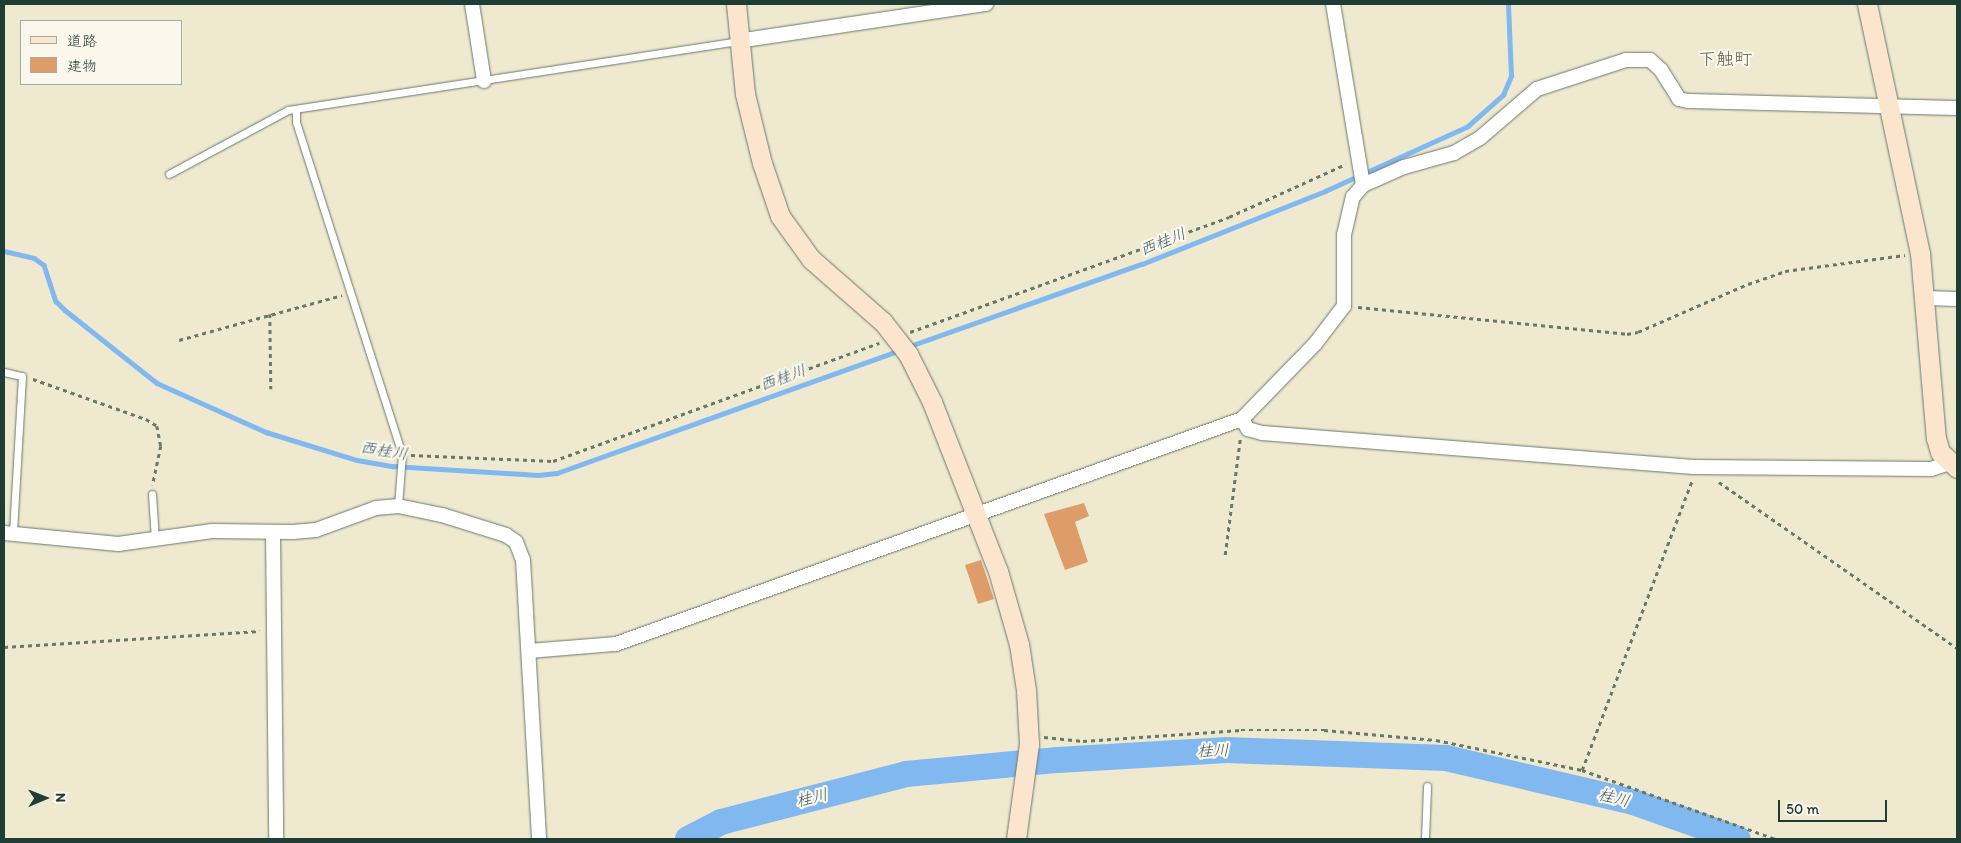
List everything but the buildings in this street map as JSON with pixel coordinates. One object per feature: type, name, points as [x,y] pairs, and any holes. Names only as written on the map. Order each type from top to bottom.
[{"type":"street","points":[[472,4],[484,81]]},
{"type":"street","points":[[736,4],[738,42],[745,94],[772,197],[787,230],[811,259],[901,345],[932,402],[998,571],[1019,644],[1029,741],[1025,788],[1016,839]]},
{"type":"street","points":[[738,42],[986,4]]},
{"type":"street","points":[[530,651],[616,644],[1242,419],[1315,344],[1344,306],[1344,235],[1361,172],[1333,4]]},
{"type":"street","points":[[1867,4],[1920,253],[1926,298],[1936,438],[1940,452],[1954,466]]},
{"type":"street","points":[[1361,172],[1404,167],[1454,152],[1480,138],[1537,89],[1626,60],[1650,60],[1661,70],[1679,99],[1688,101],[1957,108]]},
{"type":"street","points":[[1926,298],[1957,299]]},
{"type":"street","points":[[1242,419],[1248,429],[1262,433],[1700,467],[1931,468],[1954,466]]},
{"type":"street","points":[[9,533],[118,544],[212,531],[274,532],[316,530],[376,508],[398,506],[496,530],[516,542],[523,560],[530,651],[539,839]]},
{"type":"street","points":[[274,532],[276,839]]},
{"type":"lane","points":[[169,174],[278,114],[738,42]]},
{"type":"lane","points":[[296,110],[296,122],[402,457],[398,506]]},
{"type":"lane","points":[[4,372],[22,376],[9,533]]},
{"type":"lane","points":[[152,494],[155,539]]},
{"type":"lane","points":[[1425,839],[1427,786]]},
{"type":"path","points":[[402,457],[553,461],[901,345],[1229,217],[1361,172]]},
{"type":"path","points":[[1344,306],[1627,334],[1638,332],[1748,284],[1785,271],[1920,253]]},
{"type":"path","points":[[179,340],[350,293]]},
{"type":"path","points":[[270,314],[271,389]]},
{"type":"path","points":[[22,376],[146,419],[157,426],[161,446],[152,494]]},
{"type":"path","points":[[1225,554],[1242,419]]},
{"type":"path","points":[[1582,770],[1700,467],[1957,648]]},
{"type":"path","points":[[4,647],[274,630]]},
{"type":"path","points":[[1029,741],[1083,741],[1241,730],[1324,730],[1436,740],[1582,770],[1776,839]]},
{"type":"waterway","name":"西桂川","points":[[907,347],[1142,264],[1325,191],[1468,126],[1503,95],[1511,76],[1508,4]]},
{"type":"waterway","name":"西桂川","points":[[4,251],[34,258],[44,265],[56,301],[157,383],[266,432],[357,460],[392,466],[538,475],[557,473],[900,350]]},
{"type":"waterway","name":"桂川","points":[[688,839],[721,822],[906,774],[1058,760],[1227,750],[1446,758],[1633,802],[1738,839]]},
{"type":"district","name":"下触町","points":[[1725,59]]}]
